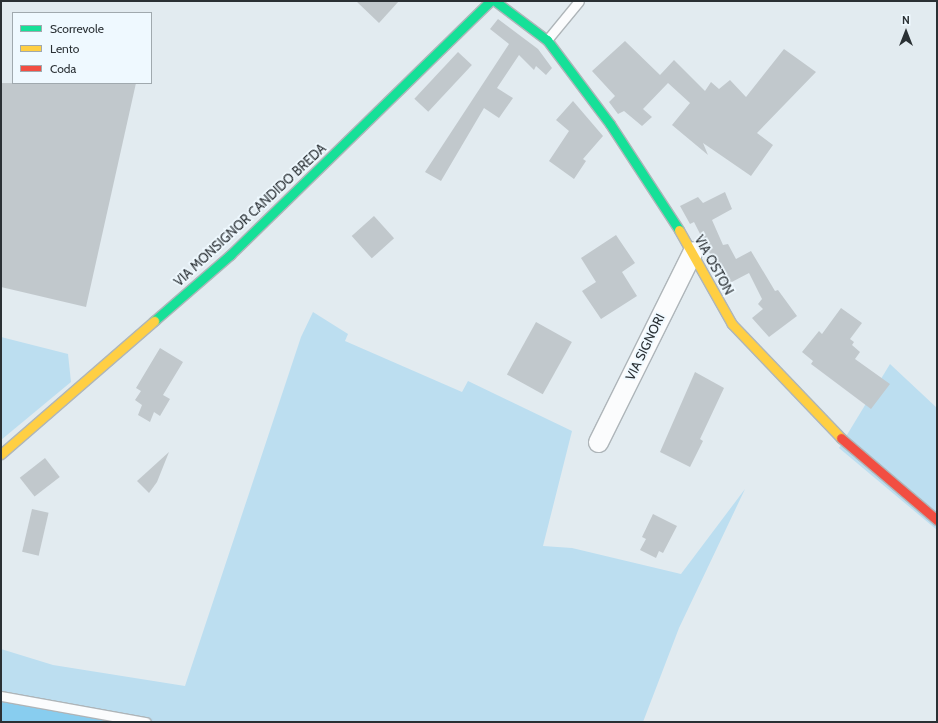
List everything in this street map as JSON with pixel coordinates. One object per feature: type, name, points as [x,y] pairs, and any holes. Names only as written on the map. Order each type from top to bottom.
[{"type":"street","name":"VIA MONSIGNOR CANDIDO BREDA","points":[[1,454],[230,255],[490,1]]},
{"type":"street","name":"VIA OSTON","points":[[495,1],[547,40],[610,124],[693,251],[732,324],[849,447],[937,520]]},
{"type":"street","name":"VIA SIGNORI","points":[[598,442],[693,251]]},
{"type":"lane","points":[[547,40],[579,1]]},
{"type":"lane","points":[[1,696],[146,722]]},
{"type":"shaded area","points":[[313,312],[348,334],[345,341],[462,392],[468,381],[572,431],[543,546],[572,548],[681,574],[745,489],[679,628],[643,722],[114,722],[1,701],[1,649],[53,665],[185,686],[301,337]]},
{"type":"shaded area","points":[[1,337],[68,354],[71,382],[1,440]]},
{"type":"shaded area","points":[[890,364],[937,408],[937,530],[839,448]]},
{"type":"water","points":[[1,701],[114,722],[1,722]]},
{"type":"building","points":[[356,1],[399,1],[379,23]]},
{"type":"building","points":[[498,19],[538,49],[552,68],[546,75],[536,66],[534,70],[519,55],[497,88],[513,98],[499,118],[484,108],[441,181],[425,172],[509,44],[490,29]]},
{"type":"building","points":[[625,41],[660,75],[674,60],[705,91],[711,82],[719,89],[730,80],[746,97],[784,49],[816,72],[757,133],[773,145],[751,176],[703,143],[708,155],[672,125],[690,103],[668,83],[643,109],[652,117],[642,126],[624,111],[618,114],[609,102],[615,96],[592,71]]},
{"type":"building","points":[[458,52],[472,65],[428,112],[414,99]]},
{"type":"building","points":[[1,83],[136,84],[86,307],[1,287]]},
{"type":"building","points":[[573,101],[603,136],[583,159],[586,161],[574,179],[549,161],[569,131],[556,120]]},
{"type":"building","points":[[725,192],[732,209],[712,220],[723,245],[728,244],[736,259],[751,251],[775,291],[778,290],[797,316],[769,337],[752,318],[763,309],[758,304],[762,299],[749,273],[726,285],[694,222],[690,224],[680,206],[698,197],[703,203]]},
{"type":"building","points":[[374,216],[394,238],[372,258],[352,236]]},
{"type":"building","points":[[616,235],[635,263],[622,272],[637,296],[601,319],[582,291],[596,282],[581,258]]},
{"type":"building","points":[[841,308],[862,323],[850,339],[854,342],[852,345],[860,352],[855,359],[890,384],[871,409],[811,364],[813,361],[802,352],[819,331],[822,334]]},
{"type":"building","points":[[536,322],[572,342],[543,394],[507,374]]},
{"type":"building","points":[[160,348],[183,362],[163,395],[170,399],[160,416],[154,412],[150,422],[138,415],[142,405],[135,400],[141,391],[136,388]]},
{"type":"building","points":[[695,372],[724,388],[700,439],[703,441],[690,467],[660,452]]},
{"type":"building","points":[[169,452],[157,482],[149,493],[137,481]]},
{"type":"building","points":[[45,458],[60,477],[35,497],[20,478]]},
{"type":"building","points":[[32,509],[49,513],[39,556],[22,552]]},
{"type":"building","points":[[653,514],[677,526],[663,553],[659,551],[656,558],[640,550],[646,539],[642,537]]},
{"type":"traffic: fast","points":[[154,321],[230,255],[490,1]]},
{"type":"traffic: fast","points":[[495,1],[547,40],[610,124],[679,230]]},
{"type":"traffic: slow","points":[[679,230],[732,324],[841,438]]},
{"type":"traffic: slow","points":[[1,454],[154,321]]},
{"type":"traffic: jam","points":[[841,438],[937,520]]}]
